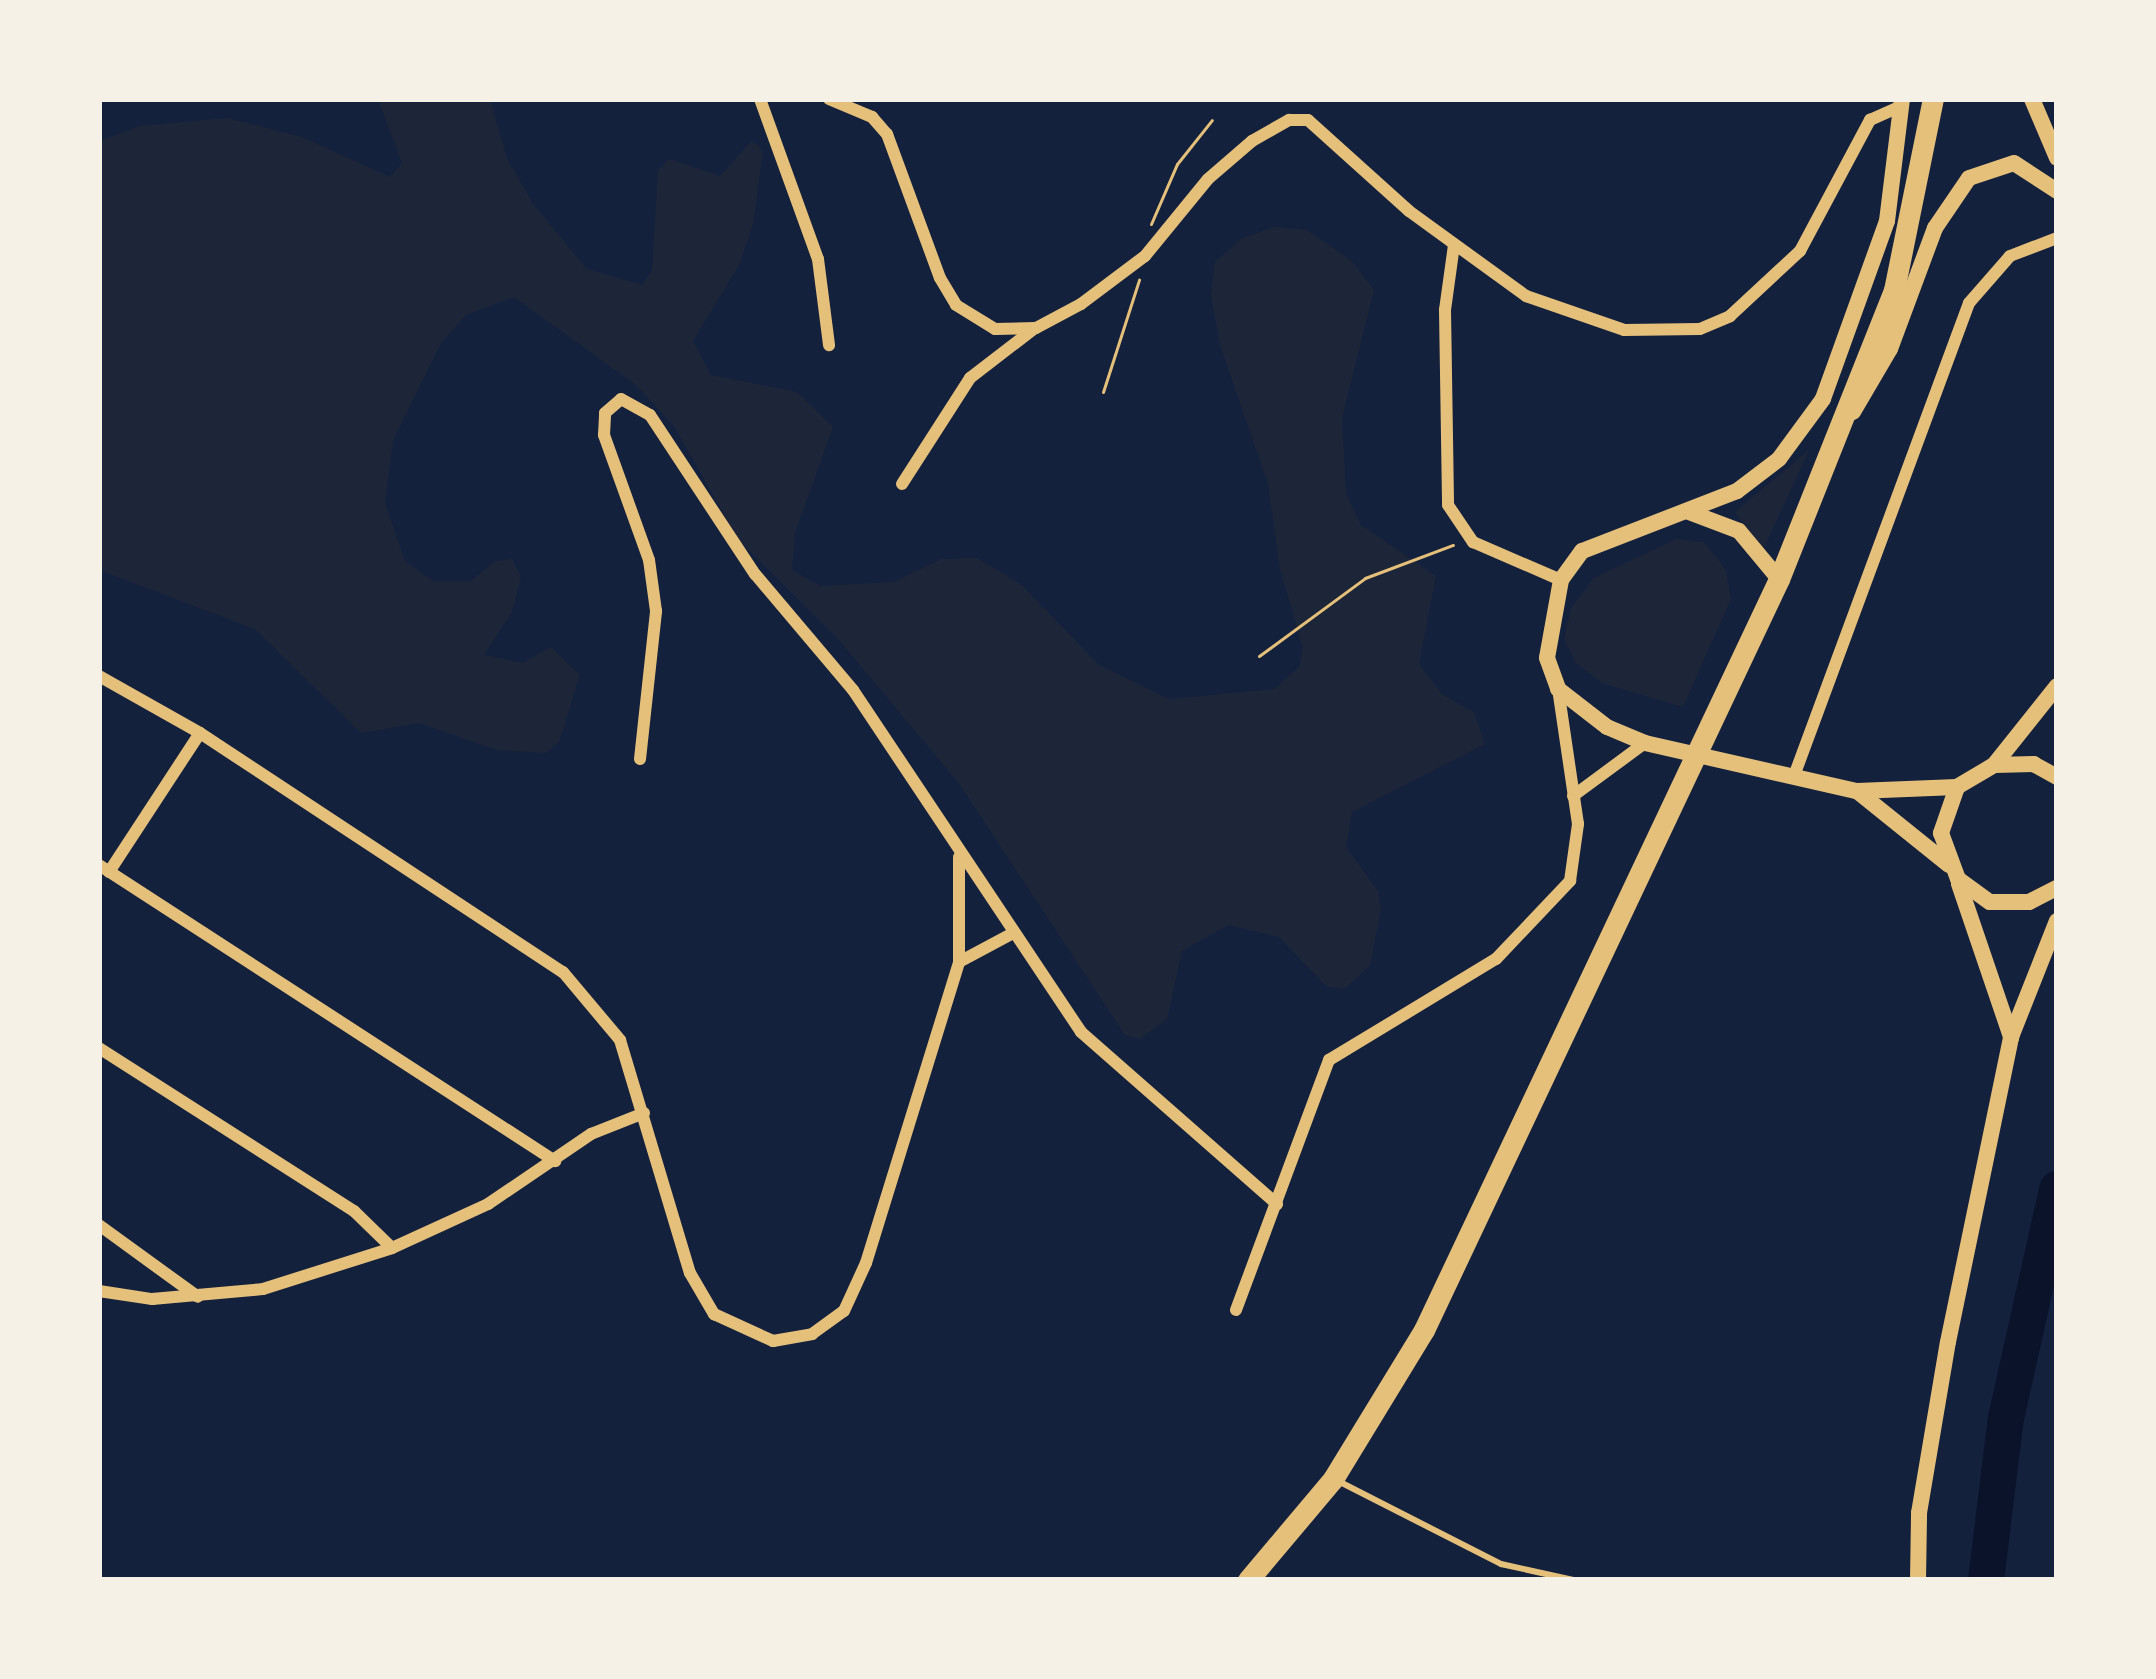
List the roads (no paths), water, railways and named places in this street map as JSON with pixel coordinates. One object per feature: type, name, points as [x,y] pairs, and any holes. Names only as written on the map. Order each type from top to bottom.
[{"type":"highway","points":[[1248,1580],[1333,1479],[1424,1330],[1779,579],[1846,423],[1894,290],[1933,99]]},
{"type":"main road","points":[[2032,99],[2057,158]]},
{"type":"main road","points":[[1902,103],[1876,259],[1823,399],[1779,459],[1737,491],[1612,533],[1582,551],[1562,580],[1547,628],[1558,689],[1607,727],[1645,742],[1857,791],[1958,788]]},
{"type":"main road","points":[[1846,423],[1890,349],[1952,196],[1990,166],[2014,163],[2057,190]]},
{"type":"main road","points":[[1682,512],[1724,521],[1779,579]]},
{"type":"main road","points":[[2011,1037],[1953,872],[1943,817],[1958,788],[1994,765],[2057,686]]},
{"type":"main road","points":[[1994,765],[2034,764],[2057,777]]},
{"type":"main road","points":[[1857,791],[1953,872],[2010,906],[2057,888]]},
{"type":"main road","points":[[1918,1580],[1937,1406],[2011,1037],[2057,921]]},
{"type":"street","points":[[760,99],[818,259],[829,345]]},
{"type":"street","points":[[830,99],[872,117],[887,134],[956,305],[995,329],[1036,328]]},
{"type":"street","points":[[902,484],[970,378],[1145,256],[1208,178],[1289,120],[1319,126],[1454,245],[1526,296],[1580,319],[1624,330],[1700,329],[1730,316],[1800,251],[1879,104],[1902,103]]},
{"type":"street","points":[[1795,776],[1969,303],[2010,256],[2057,238]]},
{"type":"street","points":[[1454,245],[1443,473],[1448,505],[1473,542],[1562,580]]},
{"type":"street","points":[[640,759],[656,611],[649,560],[604,435],[605,413],[621,399],[650,415],[755,574],[842,674],[959,857],[1098,1052],[1277,1204]]},
{"type":"street","points":[[99,676],[200,733],[563,972],[620,1040],[690,1273],[714,1314],[773,1341],[812,1334],[844,1311],[866,1262],[959,962],[959,857]]},
{"type":"street","points":[[1236,1310],[1337,1050],[1496,959],[1570,880],[1577,858],[1558,689]]},
{"type":"street","points":[[200,733],[104,868],[555,1161]]},
{"type":"street","points":[[1573,796],[1645,742]]},
{"type":"street","points":[[959,962],[1013,933]]},
{"type":"street","points":[[99,1048],[355,1211],[392,1248]]},
{"type":"street","points":[[99,1291],[199,1298],[263,1289],[392,1248],[473,1213],[591,1134],[644,1113]]},
{"type":"street","points":[[99,1225],[199,1298]]},
{"type":"lane","points":[[1333,1479],[1502,1564],[1573,1580]]},
{"type":"waterway","points":[[1986,1580],[2006,1418],[2057,1189]]}]
